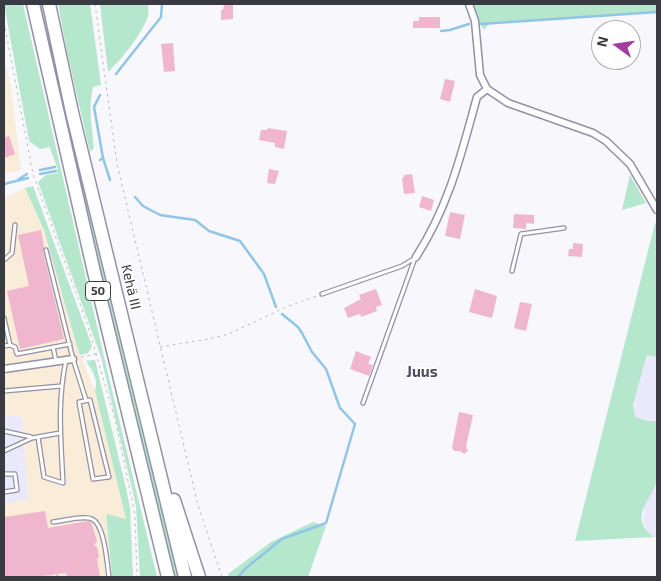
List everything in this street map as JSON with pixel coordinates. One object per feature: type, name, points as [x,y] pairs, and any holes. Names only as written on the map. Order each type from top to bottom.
[{"type":"highway","name":"50","points":[[33,4],[94,272],[168,577]]},
{"type":"highway","name":"Kehä III","points":[[49,4],[72,112],[185,577]]},
{"type":"highway","points":[[154,452],[177,508],[199,577]]},
{"type":"street","points":[[469,4],[475,21],[480,74],[487,88],[508,103],[593,133],[606,141],[630,164],[657,209]]},
{"type":"street","points":[[416,258],[431,234],[455,176],[477,97],[487,88]]},
{"type":"street","points":[[4,369],[69,360]]},
{"type":"lane","points":[[4,260],[12,253],[15,225]]},
{"type":"lane","points":[[512,271],[521,234],[564,228]]},
{"type":"lane","points":[[38,437],[44,477],[63,482],[59,415],[61,386],[69,360],[70,344],[46,250]]},
{"type":"lane","points":[[322,294],[402,266],[416,258]]},
{"type":"lane","points":[[363,403],[416,258]]},
{"type":"lane","points":[[4,318],[10,345]]},
{"type":"lane","points":[[4,346],[10,345],[15,347],[17,354],[70,344]]},
{"type":"lane","points":[[53,347],[56,361]]},
{"type":"lane","points":[[69,360],[86,400],[90,400],[109,477],[93,480],[79,402],[86,400]]},
{"type":"lane","points":[[4,391],[61,386]]},
{"type":"lane","points":[[4,431],[32,438]]},
{"type":"lane","points":[[4,451],[32,438],[60,433]]},
{"type":"lane","points":[[4,474],[15,474],[17,490],[4,492]]},
{"type":"lane","points":[[53,522],[86,517],[97,522],[104,541],[109,577]]},
{"type":"path","points":[[95,4],[117,164],[198,506],[222,577]]},
{"type":"path","points":[[4,22],[33,174],[97,354],[116,423],[134,515],[137,577]]},
{"type":"path","points":[[160,347],[229,334],[322,294]]},
{"type":"path","points":[[69,360],[97,354]]},
{"type":"path","points":[[43,577],[67,575]]},
{"type":"shaded area","points":[[4,63],[10,80],[21,170],[4,174]]},
{"type":"shaded area","points":[[25,188],[44,230],[77,347],[95,391],[126,519],[106,515],[112,577],[4,577],[4,504],[28,499],[22,417],[4,415],[4,198]]},
{"type":"shaded area","points":[[647,355],[657,357],[657,421],[648,421],[635,417],[633,404]]},
{"type":"shaded area","points":[[4,415],[22,417],[28,499],[4,504]]},
{"type":"shaded area","points":[[657,481],[657,537],[654,537],[647,532],[643,522],[644,505]]},
{"type":"green space","points":[[4,4],[23,4],[104,357],[157,577],[140,577],[136,506],[101,357],[38,182],[46,175],[58,173],[50,147],[40,149],[29,141]]},
{"type":"green space","points":[[39,4],[43,4],[82,181],[179,577],[174,577],[88,219]]},
{"type":"green space","points":[[58,4],[90,4],[101,85],[93,87],[91,118],[94,148],[90,152],[67,52]]},
{"type":"green space","points":[[100,4],[148,4],[148,16],[141,31],[108,72]]},
{"type":"green space","points":[[473,4],[657,4],[657,11],[489,24],[484,30]]},
{"type":"green space","points":[[630,175],[646,203],[622,210]]},
{"type":"green space","points":[[33,186],[92,346],[88,353],[80,355],[77,347],[44,230],[25,188]]},
{"type":"green space","points":[[655,223],[657,226],[657,357],[647,355],[633,404],[635,417],[648,421],[657,421],[657,479],[642,515],[642,522],[646,530],[654,537],[575,541]]},
{"type":"green space","points":[[95,360],[130,508],[133,577],[112,577],[106,514],[126,519],[95,391],[95,379],[86,361]]},
{"type":"green space","points":[[313,522],[326,526],[308,577],[229,577],[228,574],[271,542]]},
{"type":"building","points":[[224,4],[233,4],[233,19],[221,20],[221,10],[223,10]]},
{"type":"building","points":[[419,17],[440,17],[440,28],[413,28],[413,21],[419,21]]},
{"type":"building","points":[[173,43],[175,71],[164,72],[161,44]]},
{"type":"building","points":[[445,79],[455,81],[450,102],[440,99]]},
{"type":"building","points":[[268,128],[287,131],[284,149],[275,147],[275,143],[259,140],[261,130],[267,130]]},
{"type":"building","points":[[9,136],[15,154],[4,158],[4,138]]},
{"type":"building","points":[[269,169],[279,171],[275,184],[267,183]]},
{"type":"building","points":[[412,174],[415,193],[404,194],[402,178],[404,175]]},
{"type":"building","points":[[422,196],[434,200],[431,211],[419,207]]},
{"type":"building","points":[[450,212],[465,215],[460,239],[445,236]]},
{"type":"building","points":[[514,214],[534,215],[534,224],[526,223],[526,229],[513,228]]},
{"type":"building","points":[[41,230],[43,251],[64,339],[20,349],[7,291],[29,286],[18,235]]},
{"type":"building","points":[[573,243],[583,244],[582,257],[568,256],[569,249],[573,249]]},
{"type":"building","points":[[376,289],[382,305],[376,307],[377,311],[361,317],[360,314],[348,318],[344,308],[361,299],[359,295]]},
{"type":"building","points":[[475,289],[497,296],[492,318],[469,312]]},
{"type":"building","points":[[520,302],[532,304],[526,331],[514,328]]},
{"type":"building","points":[[356,351],[371,357],[368,364],[373,365],[369,376],[350,369]]},
{"type":"building","points":[[459,412],[473,415],[466,446],[468,451],[464,454],[460,451],[454,451],[452,448]]},
{"type":"building","points":[[45,511],[48,528],[91,522],[97,541],[94,545],[97,547],[99,557],[97,559],[100,577],[67,577],[66,573],[34,577],[4,577],[4,517]]},
{"type":"waterway","points":[[116,74],[161,17],[162,4]]},
{"type":"waterway","points":[[481,24],[657,12]]},
{"type":"waterway","points":[[441,31],[469,24]]},
{"type":"waterway","points":[[100,95],[94,107],[103,158],[100,160]]},
{"type":"waterway","points":[[103,158],[110,180]]},
{"type":"waterway","points":[[40,170],[55,167]]},
{"type":"waterway","points":[[40,174],[56,171]]},
{"type":"waterway","points":[[19,179],[27,174]]},
{"type":"waterway","points":[[4,184],[28,178]]},
{"type":"waterway","points":[[135,197],[143,206],[160,215],[195,220],[209,231],[240,241],[264,274],[276,307]]},
{"type":"waterway","points":[[238,577],[246,568],[282,539],[326,523],[355,424],[340,408],[326,369],[312,352],[298,327],[282,314]]},
{"type":"district","name":"Juus","points":[[422,372]]}]
